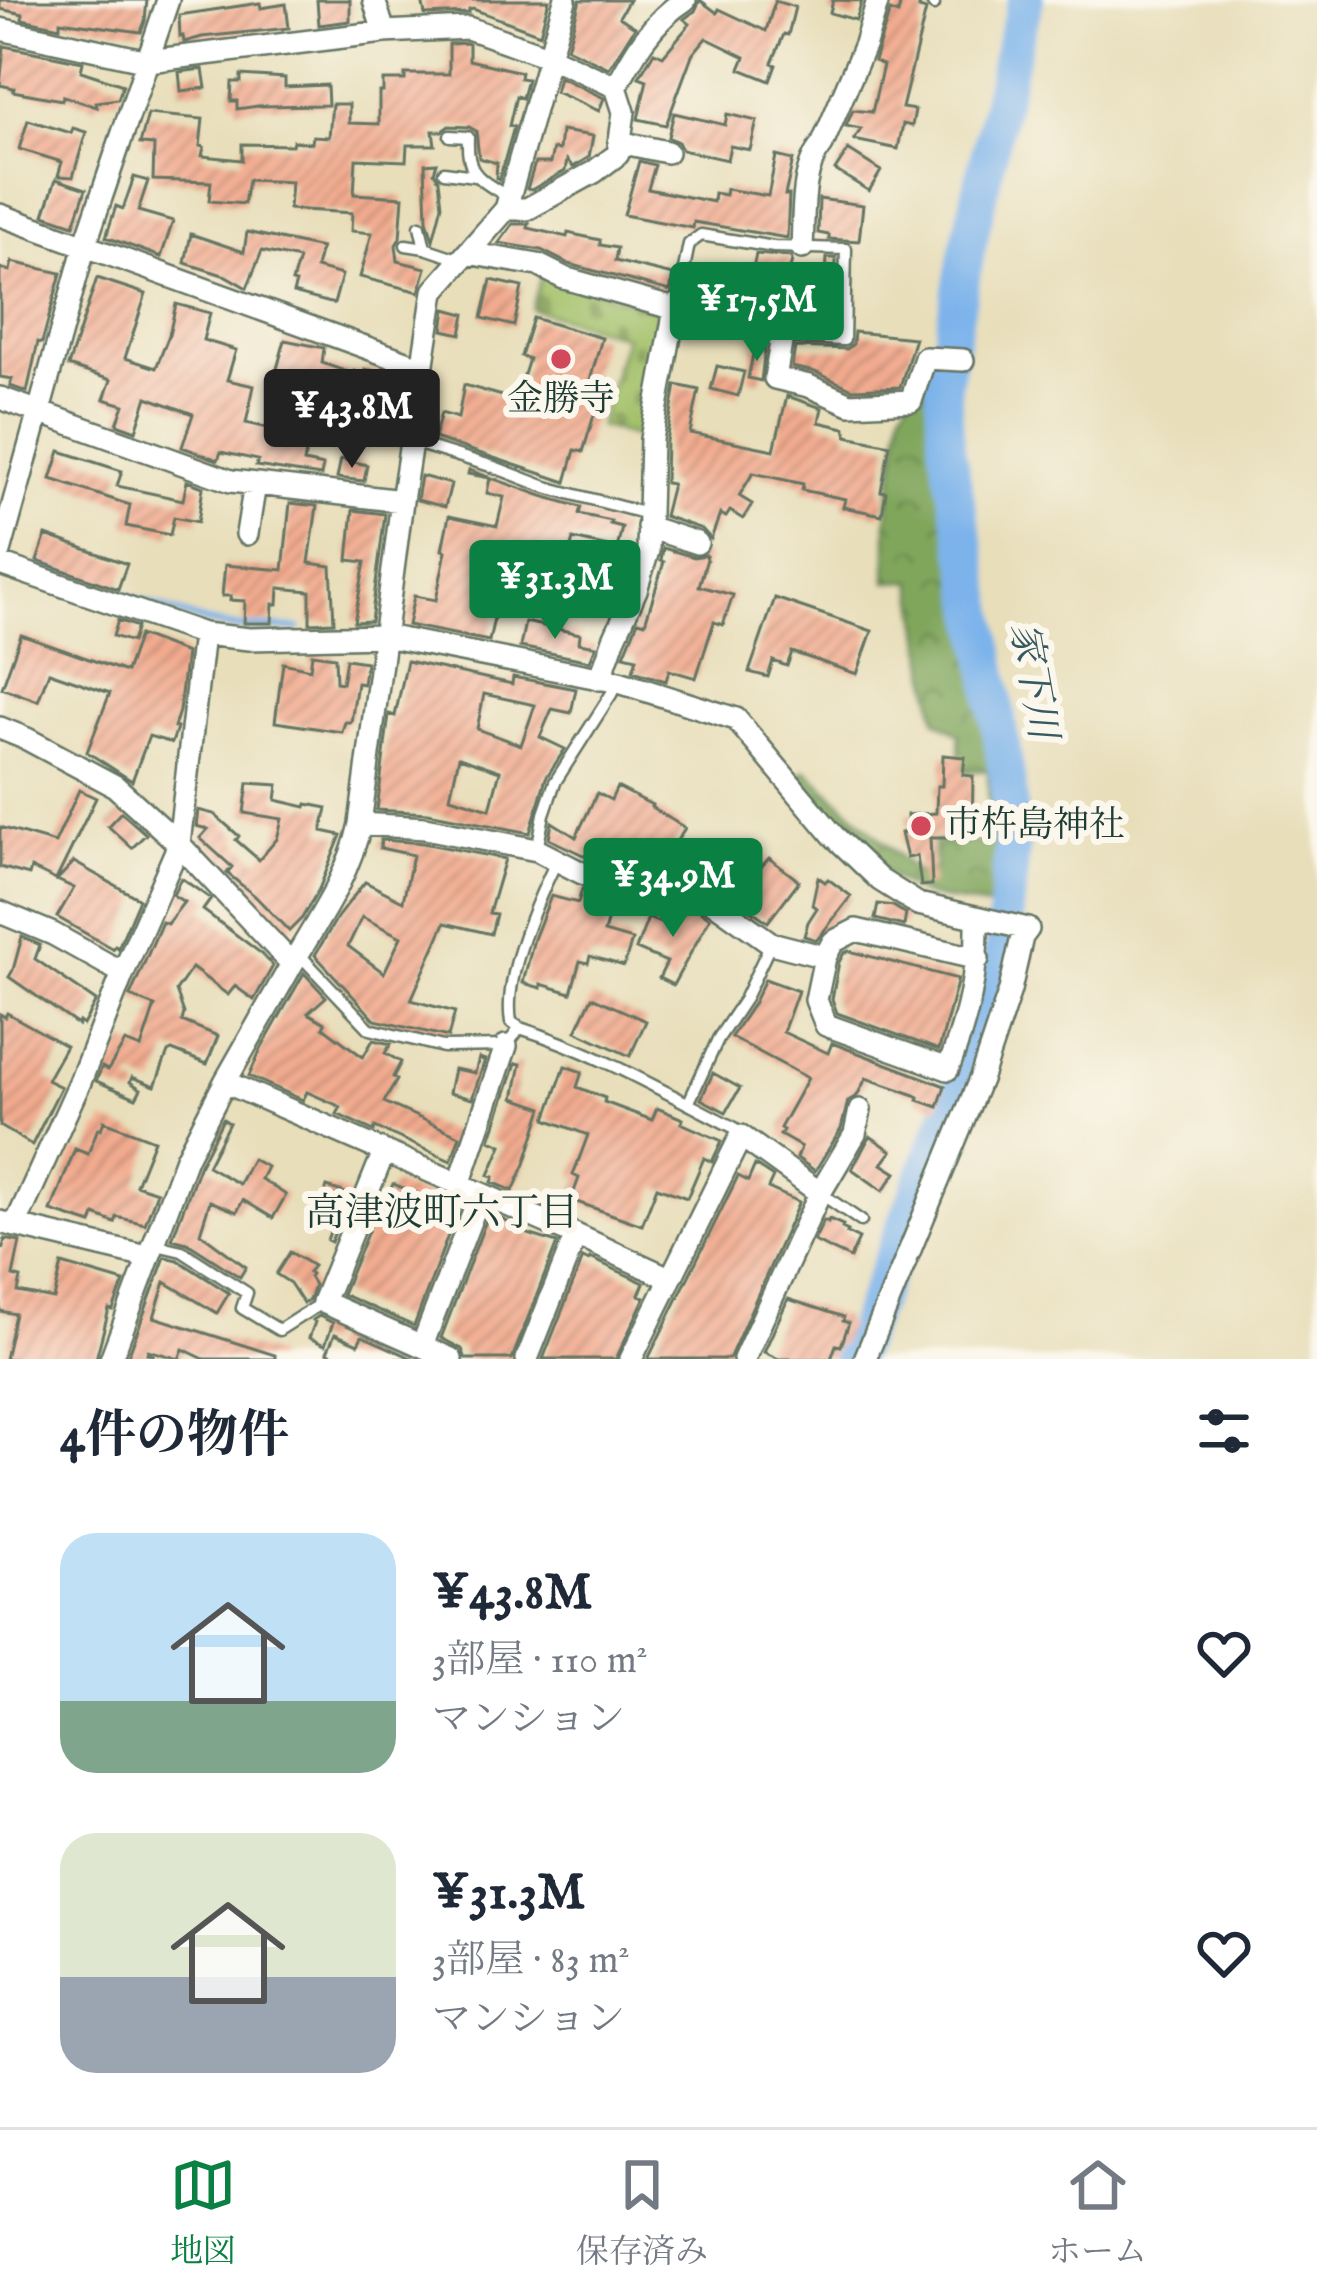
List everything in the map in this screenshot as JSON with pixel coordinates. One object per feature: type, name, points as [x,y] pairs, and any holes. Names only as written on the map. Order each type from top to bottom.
[{"type":"street","points":[[0,552],[85,244],[168,0]]},
{"type":"street","points":[[374,0],[384,32]]},
{"type":"street","points":[[111,1359],[186,1158],[354,852],[434,291],[507,204],[566,0]]},
{"type":"street","points":[[507,204],[527,209],[618,154],[624,112],[616,87],[636,49],[667,12],[685,0]]},
{"type":"street","points":[[802,248],[812,156],[822,145],[866,44],[878,0]]},
{"type":"street","points":[[0,31],[148,61],[384,32],[468,28],[616,87]]},
{"type":"street","points":[[620,142],[667,152]]},
{"type":"street","points":[[0,215],[423,368]]},
{"type":"street","points":[[464,256],[538,265],[564,278],[728,317],[782,337],[775,378],[850,404],[911,401],[925,358],[963,360]]},
{"type":"street","points":[[610,681],[614,639],[648,551],[650,440],[676,307]]},
{"type":"street","points":[[0,398],[231,481],[402,501]]},
{"type":"street","points":[[247,534],[255,484]]},
{"type":"street","points":[[648,521],[697,543]]},
{"type":"street","points":[[0,564],[203,634],[249,639],[386,636],[610,681],[736,719],[833,836],[880,880],[918,904],[1026,929],[981,1077],[865,1359]]},
{"type":"street","points":[[150,1250],[8,1224],[80,1082],[179,844],[203,634]]},
{"type":"street","points":[[0,728],[115,786],[295,958]]},
{"type":"street","points":[[360,824],[425,828],[547,855],[606,882],[702,894],[771,943],[825,957]]},
{"type":"street","points":[[0,912],[53,934],[123,973]]},
{"type":"street","points":[[978,918],[978,959],[966,1022],[948,1069],[826,1025],[815,1000],[833,942],[856,930],[978,959]]},
{"type":"street","points":[[459,1185],[513,1037]]},
{"type":"street","points":[[225,1082],[669,1278]]},
{"type":"street","points":[[744,1359],[820,1193],[855,1134],[860,1111]]},
{"type":"street","points":[[640,1356],[669,1278],[741,1136],[820,1193]]},
{"type":"street","points":[[384,1152],[323,1302],[451,1359]]},
{"type":"street","points":[[422,1346],[481,1195]]},
{"type":"street","points":[[526,1359],[576,1235]]},
{"type":"lane","points":[[450,136],[468,137],[467,159],[476,176],[507,204]]},
{"type":"lane","points":[[444,172],[476,176]]},
{"type":"lane","points":[[420,226],[425,248]]},
{"type":"lane","points":[[676,307],[689,244],[701,235],[774,247],[846,250],[844,340],[782,337]]},
{"type":"lane","points":[[406,245],[464,256]]},
{"type":"lane","points":[[412,442],[648,521]]},
{"type":"lane","points":[[513,1037],[509,1011],[547,855],[544,814],[555,782],[610,681]]},
{"type":"lane","points":[[688,1104],[771,943]]},
{"type":"lane","points":[[295,958],[370,1029],[443,1047],[513,1037],[582,1050],[735,1128],[741,1136]]},
{"type":"lane","points":[[820,1193],[861,1221]]},
{"type":"lane","points":[[150,1250],[182,1251],[247,1293],[242,1308],[279,1330],[323,1302]]},
{"type":"green space","points":[[542,273],[669,314],[644,439],[599,426],[625,336],[532,309]]},
{"type":"green space","points":[[930,363],[941,365],[937,386],[941,451],[994,732],[1000,819],[998,908],[923,894],[887,873],[855,843],[799,775],[806,770],[916,872],[935,870],[934,842],[989,842],[988,770],[960,772],[959,734],[936,720],[913,581],[887,582],[887,519],[902,410]]},
{"type":"building","points":[[0,0],[147,0],[141,32],[60,21],[60,27],[22,19],[23,14],[0,9]]},
{"type":"building","points":[[317,0],[350,0],[350,21],[319,25]]},
{"type":"building","points":[[422,0],[549,0],[540,34],[473,9],[425,15]]},
{"type":"building","points":[[580,0],[629,0],[619,17],[635,27],[609,68],[567,48]]},
{"type":"building","points":[[700,0],[717,13],[719,9],[766,31],[775,1],[795,7],[788,35],[784,34],[772,63],[776,65],[770,81],[740,69],[745,57],[706,38],[692,55],[666,125],[638,119],[647,80],[639,77],[654,52],[663,56],[690,24],[684,19]]},
{"type":"building","points":[[833,0],[862,1],[856,20],[830,13]]},
{"type":"building","points":[[901,0],[920,0],[919,8],[926,10],[902,108],[915,110],[912,126],[903,124],[898,149],[854,140],[861,129],[846,126],[853,110],[872,112],[883,65],[874,61],[890,11],[898,14]]},
{"type":"building","points":[[260,3],[261,8],[286,4],[289,28],[184,42],[180,37],[179,15]]},
{"type":"building","points":[[466,43],[469,60],[521,72],[520,78],[527,79],[522,98],[516,96],[509,126],[514,127],[499,180],[497,163],[479,158],[476,131],[469,127],[433,131],[435,145],[407,145],[406,161],[356,159],[354,194],[403,197],[398,261],[426,268],[419,292],[360,277],[372,233],[351,231],[352,213],[289,209],[291,182],[248,180],[244,204],[209,201],[211,182],[153,180],[154,145],[140,144],[148,114],[203,119],[202,156],[242,160],[242,144],[292,145],[293,141],[312,143],[313,136],[329,137],[332,104],[349,104],[349,123],[379,124],[383,80],[405,80],[405,74],[449,74],[449,44]]},
{"type":"building","points":[[4,46],[83,62],[81,71],[123,85],[118,99],[96,102],[97,107],[0,85]]},
{"type":"building","points":[[203,69],[206,88],[181,91],[179,72]]},
{"type":"building","points":[[241,75],[285,78],[285,87],[327,85],[328,105],[237,109],[237,101],[231,101],[232,82],[241,82]]},
{"type":"building","points":[[559,77],[604,98],[599,111],[555,92]]},
{"type":"building","points":[[674,113],[725,125],[727,114],[757,121],[750,150],[730,146],[727,160],[682,150],[668,137]]},
{"type":"building","points":[[28,120],[71,133],[73,128],[86,132],[73,177],[58,176],[62,162],[19,149]]},
{"type":"building","points":[[561,131],[593,136],[589,157],[573,167],[567,160],[565,171],[527,189],[535,163],[550,163],[553,149],[559,150]]},
{"type":"building","points":[[848,150],[881,171],[869,191],[835,170]]},
{"type":"building","points":[[776,156],[793,160],[785,195],[789,195],[787,238],[624,215],[639,161],[655,165],[648,189],[713,202],[714,193],[725,195],[726,189],[768,196]]},
{"type":"building","points":[[437,163],[434,172],[442,205],[433,240],[427,220],[425,164]]},
{"type":"building","points":[[134,177],[148,181],[138,211],[173,221],[161,257],[106,237],[116,206],[123,209]]},
{"type":"building","points":[[56,179],[86,189],[74,225],[44,215]]},
{"type":"building","points":[[819,199],[863,205],[859,241],[829,239],[818,233]]},
{"type":"building","points":[[513,224],[600,240],[600,245],[617,248],[615,261],[673,275],[670,291],[569,264],[541,250],[499,243]]},
{"type":"building","points":[[247,232],[321,248],[316,268],[342,275],[334,304],[293,293],[299,259],[262,251],[247,288],[185,263],[191,234],[244,252]]},
{"type":"building","points":[[756,254],[791,257],[784,292],[824,303],[827,258],[836,258],[834,330],[794,328],[761,315],[763,308],[710,297],[714,272],[751,277]]},
{"type":"building","points":[[12,262],[61,273],[27,392],[10,386],[12,379],[0,377],[0,268],[10,271]]},
{"type":"building","points":[[97,278],[146,294],[125,358],[156,368],[176,304],[210,313],[203,340],[236,350],[227,380],[254,386],[246,423],[292,433],[302,384],[275,376],[285,340],[324,348],[322,363],[353,374],[364,374],[365,369],[403,377],[401,406],[351,395],[347,412],[316,405],[304,462],[323,466],[321,476],[256,466],[258,460],[221,452],[218,460],[182,447],[193,414],[147,397],[136,431],[117,424],[124,405],[104,399],[111,380],[68,366]]},
{"type":"building","points":[[491,280],[522,287],[514,326],[482,318]]},
{"type":"building","points":[[446,309],[465,314],[461,334],[443,330]]},
{"type":"building","points":[[533,318],[602,338],[587,391],[595,393],[592,404],[597,405],[583,452],[575,450],[566,482],[434,438],[441,413],[458,418],[464,385],[516,400],[529,359],[521,356]]},
{"type":"building","points":[[854,332],[915,338],[900,387],[853,389],[792,367],[795,347],[847,349],[853,344]]},
{"type":"building","points":[[755,345],[765,348],[761,381],[748,378]]},
{"type":"building","points":[[717,366],[744,372],[738,396],[711,389]]},
{"type":"building","points":[[676,385],[699,390],[690,433],[774,450],[787,396],[822,408],[819,422],[845,428],[847,436],[890,445],[881,491],[886,492],[882,515],[843,507],[845,499],[802,490],[803,484],[753,473],[739,496],[752,504],[743,519],[730,511],[726,517],[720,514],[711,539],[702,529],[664,516],[672,484],[665,483],[666,441]]},
{"type":"building","points":[[60,451],[122,471],[117,486],[183,500],[187,481],[203,487],[198,522],[174,517],[170,535],[126,526],[130,505],[51,479]]},
{"type":"building","points":[[341,459],[367,465],[364,481],[337,478]]},
{"type":"building","points":[[469,470],[581,507],[579,514],[622,527],[617,549],[573,539],[561,583],[534,578],[525,615],[496,609],[489,641],[408,625],[414,596],[436,600],[449,516],[497,526],[504,497],[487,493],[490,478],[468,474]]},
{"type":"building","points":[[421,476],[451,484],[445,507],[417,500]]},
{"type":"building","points":[[290,503],[317,506],[309,563],[331,566],[334,622],[310,623],[310,591],[279,588],[272,623],[244,623],[245,601],[222,596],[225,565],[283,570]]},
{"type":"building","points":[[353,510],[385,514],[371,621],[354,622],[365,562],[348,560]]},
{"type":"building","points":[[46,535],[127,564],[118,589],[37,561]]},
{"type":"building","points":[[663,548],[694,557],[706,555],[699,586],[733,595],[723,625],[714,622],[696,678],[669,670],[666,681],[633,671],[637,658],[624,655],[638,621],[645,623],[664,562]]},
{"type":"building","points":[[578,575],[620,584],[611,610],[573,601]]},
{"type":"building","points":[[775,598],[872,631],[857,674],[792,652],[787,666],[773,661],[768,677],[749,672]]},
{"type":"building","points":[[118,620],[137,627],[132,642],[113,636]]},
{"type":"building","points":[[525,622],[580,634],[579,643],[596,646],[590,661],[520,647]]},
{"type":"building","points":[[21,635],[126,672],[139,635],[186,653],[172,743],[149,736],[132,781],[87,752],[110,693],[49,672],[38,701],[2,688]]},
{"type":"building","points":[[312,654],[335,657],[336,682],[342,683],[346,659],[366,662],[363,684],[357,683],[351,722],[345,722],[342,732],[275,722],[283,663],[310,669]]},
{"type":"building","points":[[407,661],[512,684],[513,677],[576,689],[571,713],[552,709],[540,737],[565,749],[546,778],[530,833],[428,813],[377,810],[389,714],[395,716]],"holes":[[[484,694],[535,705],[521,745],[477,729]],[[459,757],[500,771],[490,809],[450,797]]]},
{"type":"building","points":[[943,755],[965,757],[963,775],[973,776],[972,838],[930,838],[932,885],[921,886],[917,856],[907,858],[901,833],[908,831],[907,815],[936,813]]},
{"type":"building","points":[[248,783],[278,785],[276,800],[327,808],[322,831],[341,835],[319,889],[289,931],[227,873],[232,867],[200,838],[208,829],[196,826],[198,810],[214,814],[259,860],[277,839],[282,819],[244,813]]},
{"type":"building","points":[[617,787],[685,828],[657,871],[609,867],[549,839],[552,822],[576,837],[597,793],[611,800]]},
{"type":"building","points":[[79,790],[96,798],[56,880],[31,868],[29,875],[0,867],[0,827],[55,843]]},
{"type":"building","points":[[121,812],[146,834],[132,848],[108,826]]},
{"type":"building","points":[[381,840],[423,843],[505,859],[489,913],[496,914],[491,934],[445,923],[411,1000],[455,1012],[448,1037],[375,1020],[315,955],[365,882],[403,901],[413,855],[380,848]],"holes":[[[362,917],[401,937],[384,973],[348,946]]]},
{"type":"building","points":[[769,858],[799,881],[768,922],[711,882],[696,877],[708,861],[743,888]]},
{"type":"building","points":[[74,862],[139,899],[118,948],[57,917],[74,888],[57,880]]},
{"type":"building","points":[[818,877],[851,896],[817,940],[804,936],[817,908],[812,905]]},
{"type":"building","points":[[181,878],[211,899],[203,910],[273,966],[254,1000],[235,986],[228,995],[192,968],[176,991],[182,1021],[218,1036],[207,1064],[172,1050],[155,1086],[132,1077],[130,1082],[141,1089],[136,1098],[96,1081],[125,1042],[141,1048],[155,1006],[130,996],[162,922],[167,924],[184,902],[173,895]]},
{"type":"building","points":[[582,889],[614,898],[604,932],[632,940],[624,966],[590,956],[588,963],[580,961],[571,993],[523,983],[551,896],[578,903]]},
{"type":"building","points":[[878,904],[906,914],[904,926],[875,919]]},
{"type":"building","points":[[682,905],[710,918],[673,985],[659,978],[667,962],[636,949],[648,918],[671,927]]},
{"type":"building","points":[[22,937],[40,945],[35,959],[96,1001],[83,1025],[9,977]]},
{"type":"building","points":[[849,951],[958,979],[939,1050],[837,1013],[832,999],[839,962]]},
{"type":"building","points":[[304,973],[326,997],[308,1013],[325,1023],[323,1027],[363,1057],[373,1040],[391,1044],[385,1053],[401,1062],[384,1102],[460,1136],[451,1161],[337,1114],[341,1107],[307,1092],[303,1100],[249,1076]]},
{"type":"building","points":[[765,979],[798,991],[783,1032],[828,1053],[832,1043],[945,1086],[938,1107],[866,1078],[857,1096],[848,1101],[841,1129],[815,1171],[797,1158],[801,1147],[780,1135],[780,1128],[808,1078],[731,1037]]},
{"type":"building","points":[[592,997],[646,1021],[630,1056],[576,1031]]},
{"type":"building","points":[[7,1013],[66,1046],[47,1080],[61,1087],[32,1145],[0,1126],[0,1014],[5,1017]]},
{"type":"building","points":[[479,1058],[485,1060],[472,1099],[449,1093],[454,1069],[475,1073]]},
{"type":"building","points":[[516,1063],[521,1064],[514,1098],[543,1108],[513,1191],[492,1182],[494,1177],[489,1175],[502,1145],[490,1140]]},
{"type":"building","points":[[565,1066],[582,1072],[577,1087],[605,1098],[604,1102],[652,1120],[657,1108],[722,1141],[712,1162],[704,1158],[687,1198],[657,1187],[642,1225],[571,1200],[579,1178],[573,1175],[588,1135],[546,1119]]},
{"type":"building","points":[[713,1073],[740,1088],[726,1112],[701,1099]]},
{"type":"building","points":[[223,1119],[229,1123],[207,1166],[239,1184],[252,1159],[267,1167],[261,1179],[286,1195],[273,1218],[243,1200],[237,1212],[210,1201],[200,1233],[246,1267],[240,1277],[187,1243],[172,1239]]},
{"type":"building","points":[[104,1121],[154,1140],[136,1185],[157,1192],[145,1224],[117,1217],[115,1223],[95,1215],[92,1224],[51,1211],[75,1149],[88,1154]]},
{"type":"building","points":[[870,1136],[892,1151],[882,1164],[896,1173],[883,1191],[852,1169]]},
{"type":"building","points":[[755,1165],[773,1177],[768,1188],[799,1202],[729,1359],[648,1359],[738,1176],[748,1181]]},
{"type":"building","points":[[393,1184],[458,1209],[414,1326],[342,1294],[376,1212],[380,1214]]},
{"type":"building","points":[[327,1187],[349,1194],[331,1242],[327,1240],[331,1229],[325,1227],[328,1218],[318,1214]]},
{"type":"building","points":[[489,1213],[510,1223],[509,1228],[557,1243],[512,1359],[466,1359],[462,1349],[441,1338]]},
{"type":"building","points":[[829,1219],[859,1239],[850,1258],[814,1241]]},
{"type":"building","points":[[5,1239],[20,1242],[13,1276],[21,1278],[18,1292],[54,1299],[62,1264],[124,1282],[113,1310],[109,1309],[96,1359],[5,1359],[15,1314],[0,1311],[0,1247]]},
{"type":"building","points":[[290,1252],[313,1266],[308,1272],[314,1285],[303,1303],[290,1283],[276,1274]]},
{"type":"building","points":[[165,1257],[178,1260],[229,1293],[217,1313],[165,1282],[154,1317],[275,1355],[275,1359],[204,1359],[183,1349],[179,1359],[148,1350],[152,1359],[127,1359]]},
{"type":"building","points":[[583,1258],[644,1283],[639,1295],[645,1297],[616,1359],[543,1359]]},
{"type":"building","points":[[788,1299],[844,1317],[849,1323],[831,1359],[779,1359],[764,1352]]},
{"type":"building","points":[[319,1316],[333,1323],[325,1345],[309,1338],[313,1320]]},
{"type":"building","points":[[335,1334],[358,1344],[362,1336],[414,1359],[342,1359],[327,1352]]},
{"type":"waterway","name":"家下川","points":[[850,1359],[982,1037],[1000,975],[1012,848],[1008,783],[947,449],[943,385],[967,251],[1026,0]]},
{"type":"waterway","points":[[39,566],[206,622],[298,628]]},
{"type":"place","name":"金勝寺","points":[[561,359]]},
{"type":"place","name":"市杵島神社","points":[[921,826]]},
{"type":"district","name":"高津波町六丁目","points":[[442,1214]]}]
